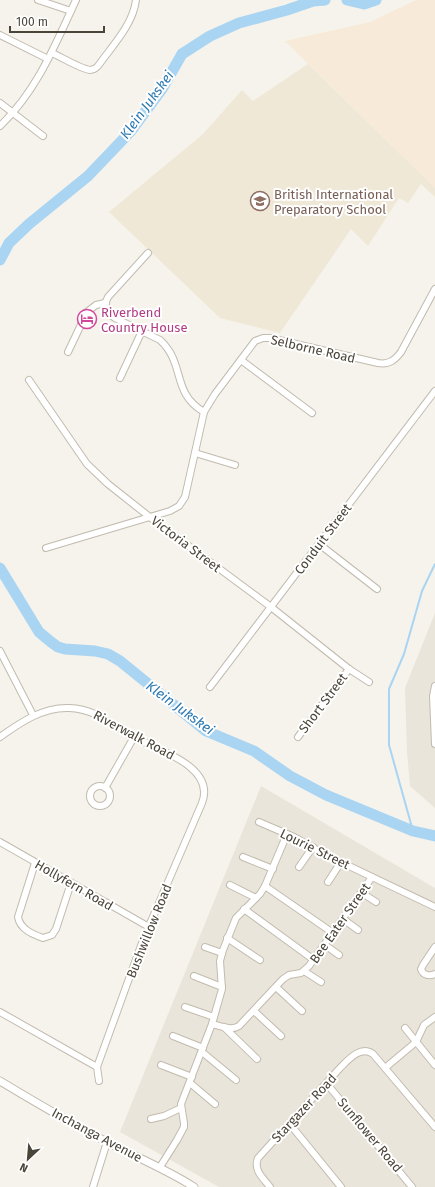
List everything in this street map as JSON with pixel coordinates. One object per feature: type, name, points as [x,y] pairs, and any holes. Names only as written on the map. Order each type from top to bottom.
[{"type":"street","points":[[38,0],[71,11]]},
{"type":"street","points":[[0,126],[13,113],[31,89],[52,53],[76,0]]},
{"type":"street","points":[[52,53],[82,68],[94,70],[124,30],[133,13],[136,0]]},
{"type":"street","points":[[0,35],[48,60]]},
{"type":"street","points":[[0,103],[43,136]]},
{"type":"street","points":[[105,304],[110,293],[148,253]]},
{"type":"street","name":"Selborne Road","points":[[46,548],[151,518],[179,506],[183,502],[204,412],[215,394],[255,341],[266,338],[383,364],[392,362],[401,352],[435,289]]},
{"type":"street","points":[[105,304],[111,316],[160,340],[175,360],[185,395],[194,405],[204,412]]},
{"type":"street","points":[[68,352],[87,312],[96,305],[105,304]]},
{"type":"street","points":[[120,378],[142,331]]},
{"type":"street","points":[[241,360],[312,413]]},
{"type":"street","name":"Victoria Street","points":[[29,380],[87,464],[108,484],[151,518],[271,607],[349,669],[369,682]]},
{"type":"street","name":"Conduit Street","points":[[210,687],[435,391]]},
{"type":"street","points":[[195,453],[235,465]]},
{"type":"street","points":[[319,544],[377,589]]},
{"type":"street","points":[[0,651],[34,715]]},
{"type":"street","name":"Short Street","points":[[298,737],[349,669]]},
{"type":"street","points":[[435,686],[433,696],[435,744]]},
{"type":"street","name":"Riverwalk Road","points":[[0,737],[34,715],[58,709],[80,709],[103,717],[134,737],[183,761],[203,782]]},
{"type":"street","points":[[105,788],[134,737]]},
{"type":"street","name":"Bushwillow Road","points":[[99,1081],[97,1067],[138,954],[205,797],[203,782]]},
{"type":"street","name":"Lourie Street","points":[[259,822],[287,834],[341,862],[435,907]]},
{"type":"street","points":[[160,1168],[184,1127],[181,1108],[214,1017],[222,986],[220,965],[227,938],[236,918],[256,898],[265,886],[287,834]]},
{"type":"street","name":"Hollyfern Road","points":[[0,842],[149,928]]},
{"type":"street","points":[[299,867],[313,847]]},
{"type":"street","points":[[243,857],[273,869]]},
{"type":"street","points":[[36,862],[18,917],[20,924],[24,929],[43,938],[52,935],[56,929],[71,883]]},
{"type":"street","points":[[328,882],[341,862]]},
{"type":"street","name":"Bee Eater Street","points":[[212,1024],[236,1028],[286,977],[304,971],[325,945],[372,877]]},
{"type":"street","points":[[230,885],[256,898]]},
{"type":"street","points":[[265,886],[333,933]]},
{"type":"street","points":[[362,893],[376,902]]},
{"type":"street","points":[[244,909],[314,960]]},
{"type":"street","points":[[343,919],[358,930]]},
{"type":"street","points":[[227,938],[260,960]]},
{"type":"street","points":[[325,945],[339,955]]},
{"type":"street","points":[[205,947],[222,953]]},
{"type":"street","points":[[435,947],[421,969],[423,974],[431,976],[435,974]]},
{"type":"street","points":[[304,971],[321,982]]},
{"type":"street","points":[[194,976],[222,986]]},
{"type":"street","points":[[276,987],[302,1011]]},
{"type":"street","points":[[186,1007],[214,1017]]},
{"type":"street","points":[[254,1010],[282,1036]]},
{"type":"street","points":[[0,1012],[97,1067]]},
{"type":"street","points":[[435,1017],[424,1024],[416,1042],[385,1068],[435,1127]]},
{"type":"street","points":[[224,1027],[257,1059]]},
{"type":"street","points":[[405,1028],[435,1065]]},
{"type":"street","points":[[173,1036],[203,1050],[236,1080]]},
{"type":"street","name":"Stargazer Road","points":[[270,1187],[260,1175],[256,1166],[258,1158],[346,1062],[357,1053],[369,1051],[385,1068]]},
{"type":"street","points":[[160,1065],[191,1080],[214,1104]]},
{"type":"street","name":"Inchanga Avenue","points":[[0,1081],[107,1142],[160,1168],[194,1187]]},
{"type":"street","name":"Sunflower Road","points":[[327,1084],[412,1187]]},
{"type":"street","points":[[151,1119],[164,1116],[181,1108]]},
{"type":"street","points":[[289,1123],[341,1187]]},
{"type":"street","points":[[93,1187],[107,1142]]},
{"type":"shaded area","points":[[416,0],[435,0],[435,188],[285,41],[370,22]]},
{"type":"shaded area","name":"British International Preparatory School","points":[[308,64],[435,188],[435,197],[421,184],[408,203],[399,198],[368,246],[351,229],[280,333],[220,318],[109,212],[203,134],[242,90],[253,101]]},
{"type":"shaded area","points":[[435,613],[435,808],[410,786],[407,752],[405,688]]},
{"type":"shaded area","points":[[261,786],[435,888],[435,1187],[219,1187],[120,1132]]},
{"type":"waterway","name":"Klein Jukskei","points":[[0,260],[9,243],[29,224],[88,176],[131,131],[162,89],[182,54],[210,36],[239,23],[287,10],[313,1],[325,0]]},
{"type":"waterway","name":"Klein Jukskei","points":[[347,0],[364,4],[376,0]]},
{"type":"waterway","points":[[413,831],[389,745],[389,689],[404,654],[422,591],[435,564]]},
{"type":"waterway","name":"Klein Jukskei","points":[[0,568],[39,632],[58,647],[108,654],[120,661],[206,731],[254,751],[290,776],[326,795],[413,831],[435,836]]},
{"type":"place","name":"British International Preparatory School","points":[[260,201]]},
{"type":"place","name":"Riverbend Country House","points":[[87,319]]}]
